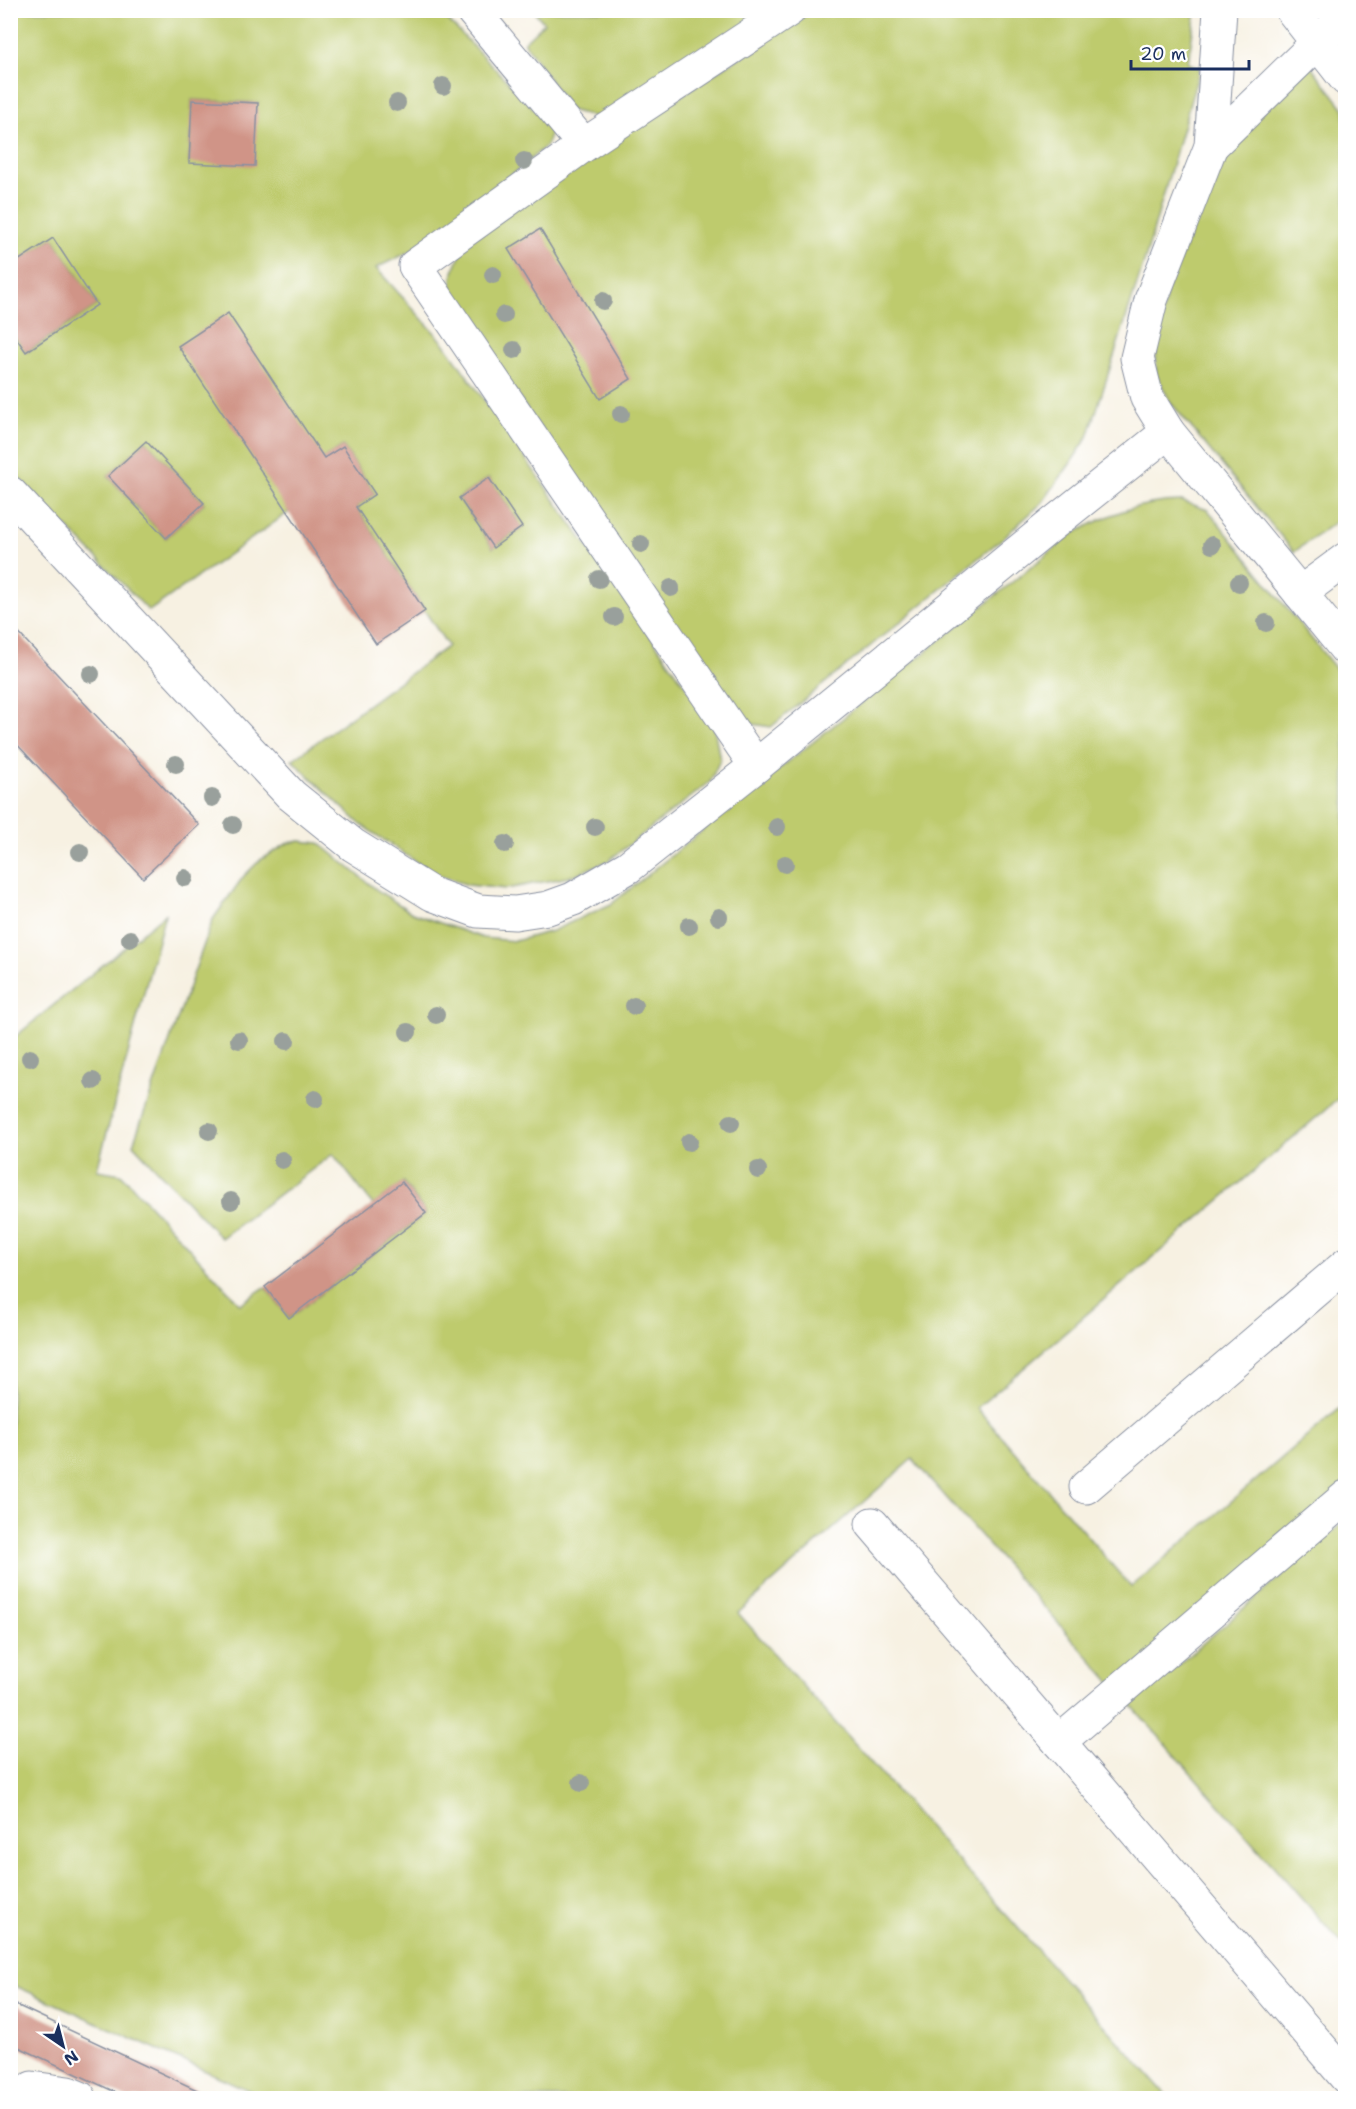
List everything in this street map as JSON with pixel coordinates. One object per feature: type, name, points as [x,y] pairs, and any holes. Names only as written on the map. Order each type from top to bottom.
[{"type":"lane","points":[[472,10],[584,145]]},
{"type":"lane","points":[[756,766],[415,266],[584,145],[789,10]]},
{"type":"lane","points":[[1220,10],[1211,146],[1151,300],[1137,358],[1147,398],[1168,432],[1346,649]]},
{"type":"lane","points":[[1292,10],[1346,79]]},
{"type":"lane","points":[[1211,146],[1346,15]]},
{"type":"lane","points":[[10,493],[291,795],[353,845],[432,894],[478,911],[514,913],[548,908],[573,898],[628,867],[1168,432]]},
{"type":"lane","points":[[1300,593],[1346,559]]},
{"type":"lane","points":[[1086,1487],[1346,1265]]},
{"type":"lane","points":[[1059,1742],[1346,1497]]},
{"type":"lane","points":[[872,1524],[1346,2077]]},
{"type":"lane","points":[[27,2098],[32,2088],[68,2093],[80,2098]]},
{"type":"green space","points":[[11,11],[439,11],[553,128],[546,146],[434,240],[376,268],[444,343],[714,726],[720,760],[710,782],[608,861],[569,877],[506,889],[468,885],[433,873],[360,824],[292,760],[448,646],[356,507],[375,494],[343,446],[324,458],[289,512],[149,611],[11,470],[10,329],[27,352],[97,305],[53,238],[11,266]],"holes":[[[192,100],[258,103],[189,163]],[[146,441],[204,503],[166,538],[108,476]],[[489,478],[522,527],[493,548],[459,498]]]},
{"type":"green space","points":[[534,11],[767,11],[602,119],[570,110],[524,42],[544,23]]},
{"type":"green space","points":[[813,11],[1196,11],[1188,63],[1200,68],[1147,253],[1088,437],[1042,503],[1003,538],[771,727],[752,724],[734,715],[450,296],[453,272],[467,240],[712,75]]},
{"type":"green space","points":[[1308,62],[1345,110],[1345,515],[1294,552],[1171,403],[1156,374],[1156,344],[1168,286],[1202,205],[1235,141]]},
{"type":"green space","points":[[1182,501],[1208,510],[1345,680],[1345,1093],[977,1408],[1131,1587],[1345,1404],[1345,1483],[1115,1687],[912,1459],[738,1613],[1169,2098],[266,2098],[11,1984],[11,1040],[165,914],[97,1170],[121,1174],[240,1304],[265,1287],[289,1318],[426,1213],[403,1182],[373,1205],[333,1154],[221,1238],[133,1144],[213,919],[243,877],[260,860],[288,843],[300,841],[319,843],[377,890],[412,913],[483,938],[515,941],[552,931],[611,904],[1071,535],[1124,511],[1152,504]]},
{"type":"green space","points":[[1345,1521],[1345,1947],[1131,1705]]},
{"type":"building","points":[[192,100],[258,103],[255,166],[189,163]]},
{"type":"building","points":[[540,229],[631,379],[600,399],[508,249]]},
{"type":"building","points":[[53,238],[97,305],[26,352],[10,329],[10,266]]},
{"type":"building","points":[[228,313],[324,458],[343,446],[375,494],[356,507],[425,611],[376,644],[178,346]]},
{"type":"building","points":[[146,441],[204,503],[166,538],[108,476]]},
{"type":"building","points":[[489,478],[522,527],[493,548],[459,498]]},
{"type":"building","points":[[10,624],[199,825],[143,878],[10,737]]},
{"type":"building","points":[[402,1182],[426,1213],[289,1318],[265,1287]]},
{"type":"building","points":[[10,2002],[214,2098],[128,2098],[10,2043]]}]
